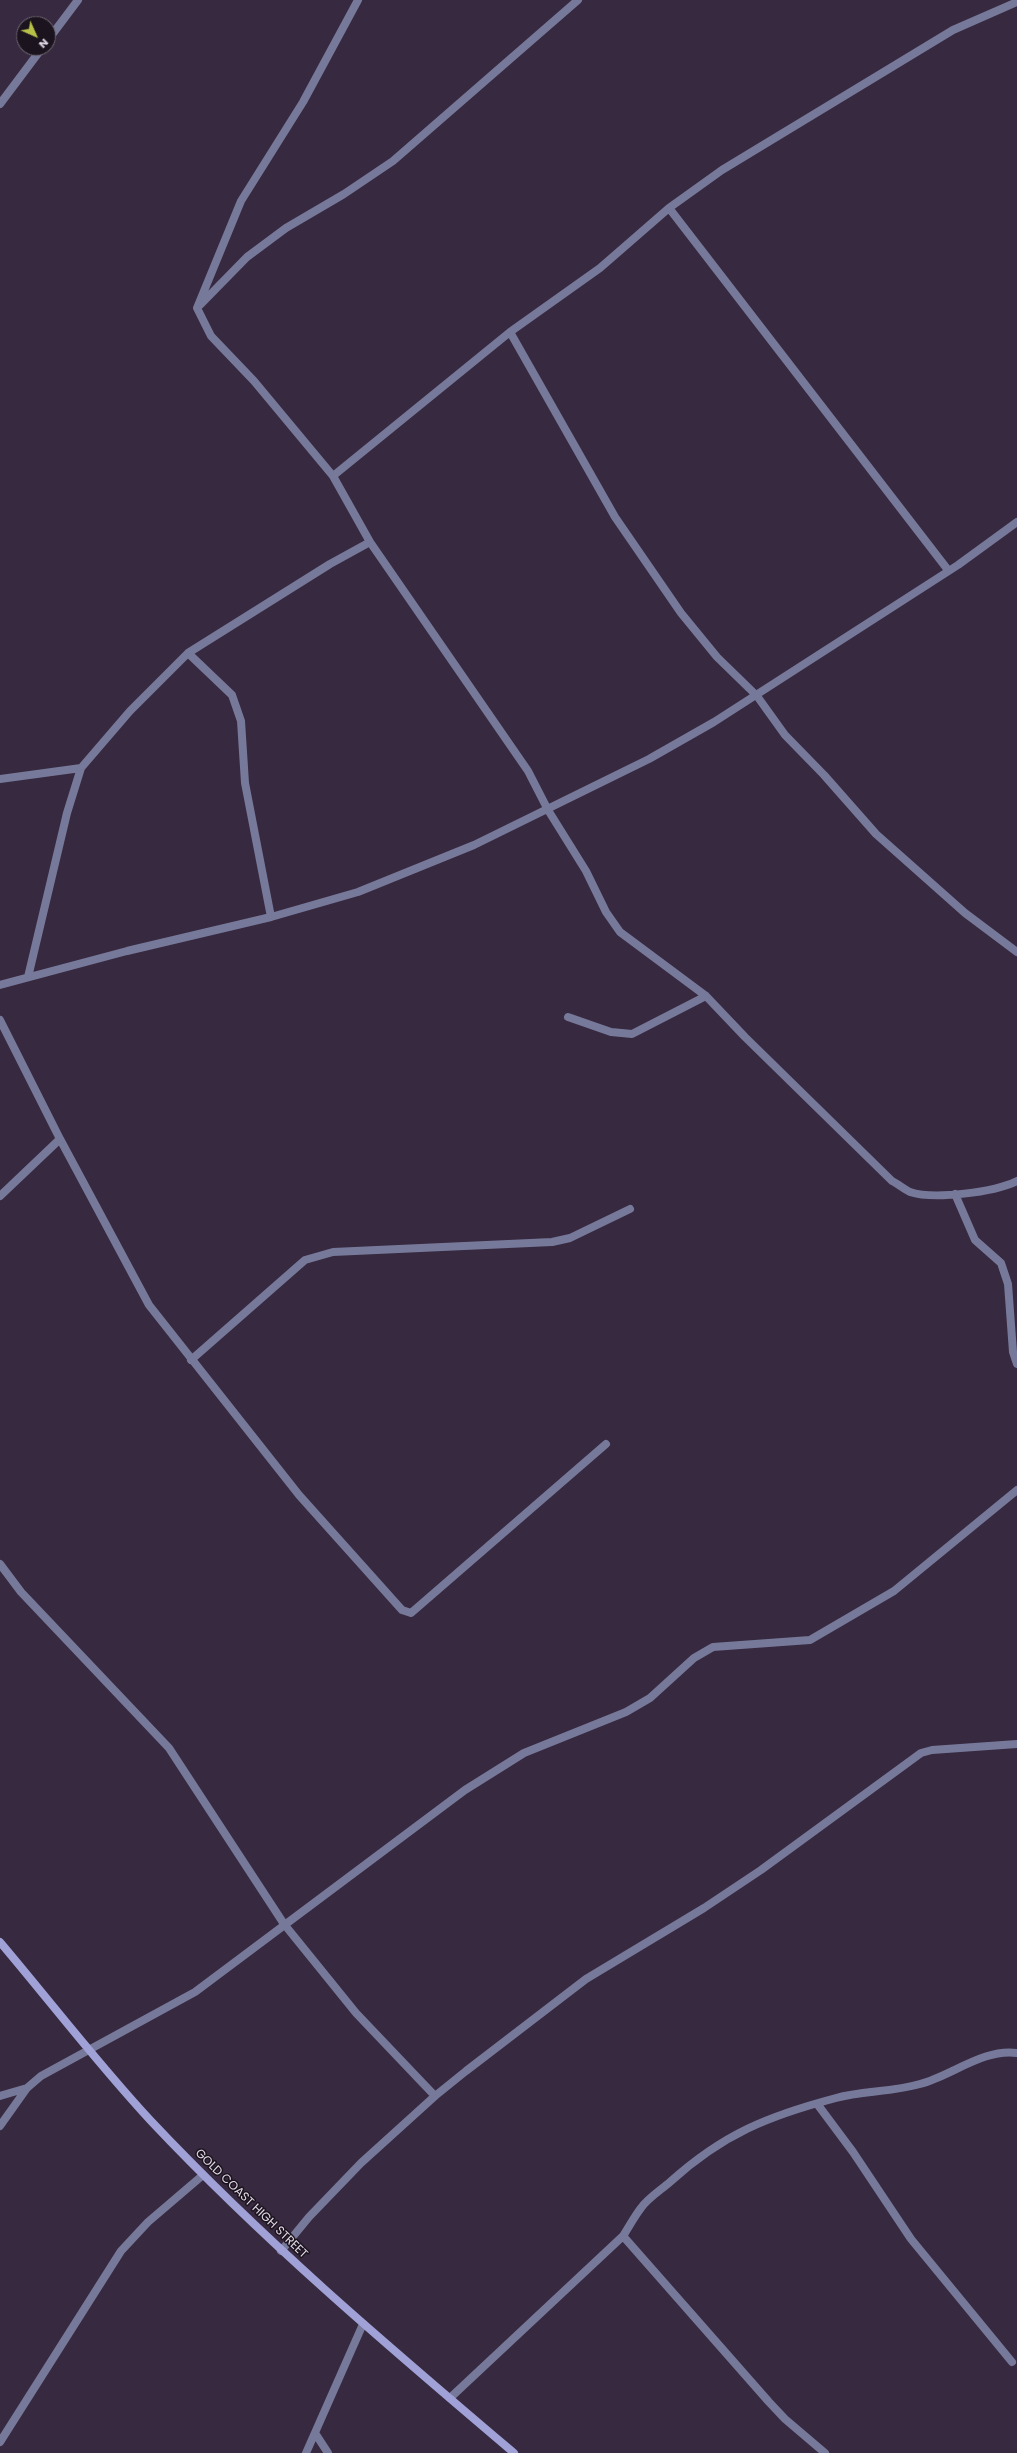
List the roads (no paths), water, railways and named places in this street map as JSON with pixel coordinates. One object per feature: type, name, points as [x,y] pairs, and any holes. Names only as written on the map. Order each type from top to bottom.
[{"type":"street","points":[[56,29],[78,0]]},
{"type":"street","points":[[358,0],[303,102],[241,201],[197,308],[211,336],[254,382],[333,476],[370,542],[528,771],[548,810],[586,871],[606,912],[620,932],[706,996],[750,1042],[892,1181],[910,1192],[935,1196],[972,1193],[1017,1181]]},
{"type":"street","points":[[197,308],[246,256],[286,228],[344,194],[393,161],[578,0]]},
{"type":"street","points":[[333,476],[510,332],[600,268],[669,208],[722,170],[953,30],[1017,2]]},
{"type":"street","points":[[0,104],[36,56]]},
{"type":"street","points":[[669,208],[948,570]]},
{"type":"street","points":[[510,332],[620,523],[681,613],[717,657],[757,696],[785,735],[824,775],[876,834],[965,913],[1017,952]]},
{"type":"street","points":[[0,985],[127,950],[271,917],[358,892],[474,845],[548,810],[649,759],[757,696],[948,570],[958,565],[1017,522]]},
{"type":"street","points":[[28,977],[67,813],[81,768],[130,710],[188,653],[330,564],[370,542]]},
{"type":"street","points":[[188,653],[232,695],[241,721],[245,783],[271,917]]},
{"type":"street","points":[[0,779],[81,768]]},
{"type":"street","points":[[568,1017],[610,1032],[632,1034],[706,996]]},
{"type":"street","points":[[0,1020],[60,1140],[138,1288],[191,1360],[300,1494],[406,1613],[411,1613],[606,1444]]},
{"type":"street","points":[[0,1196],[60,1140]]},
{"type":"street","points":[[955,1194],[976,1240],[1000,1263],[1008,1284],[1013,1352],[1017,1364]]},
{"type":"street","points":[[191,1360],[305,1260],[333,1252],[552,1242],[570,1238],[630,1209]]},
{"type":"street","points":[[0,2126],[28,2088],[41,2076],[195,1992],[465,1790],[524,1753],[626,1712],[650,1698],[694,1658],[713,1647],[810,1640],[876,1603],[894,1591],[1017,1490]]},
{"type":"street","points":[[0,1564],[22,1592],[169,1748],[284,1924],[356,2013],[435,2096]]},
{"type":"street","points":[[281,2251],[309,2217],[361,2163],[435,2096],[586,1979],[704,1908],[762,1870],[922,1753],[932,1750],[1017,1744]]},
{"type":"street","name":"GOLD COAST HIGH STREET","points":[[0,1942],[149,2119],[203,2175],[281,2251],[363,2324],[514,2453]]},
{"type":"street","points":[[450,2398],[623,2236],[641,2207],[700,2156],[730,2136],[777,2115],[818,2105],[836,2098],[880,2093],[921,2084],[972,2062],[1007,2052],[1017,2053]]},
{"type":"street","points":[[0,2096],[28,2088]]},
{"type":"street","points":[[818,2105],[853,2152],[911,2239],[1012,2362]]},
{"type":"street","points":[[0,2442],[121,2251],[148,2222],[203,2175]]},
{"type":"street","points":[[623,2236],[774,2408],[825,2453]]},
{"type":"street","points":[[306,2453],[363,2324]]},
{"type":"street","points":[[315,2433],[328,2453]]}]
